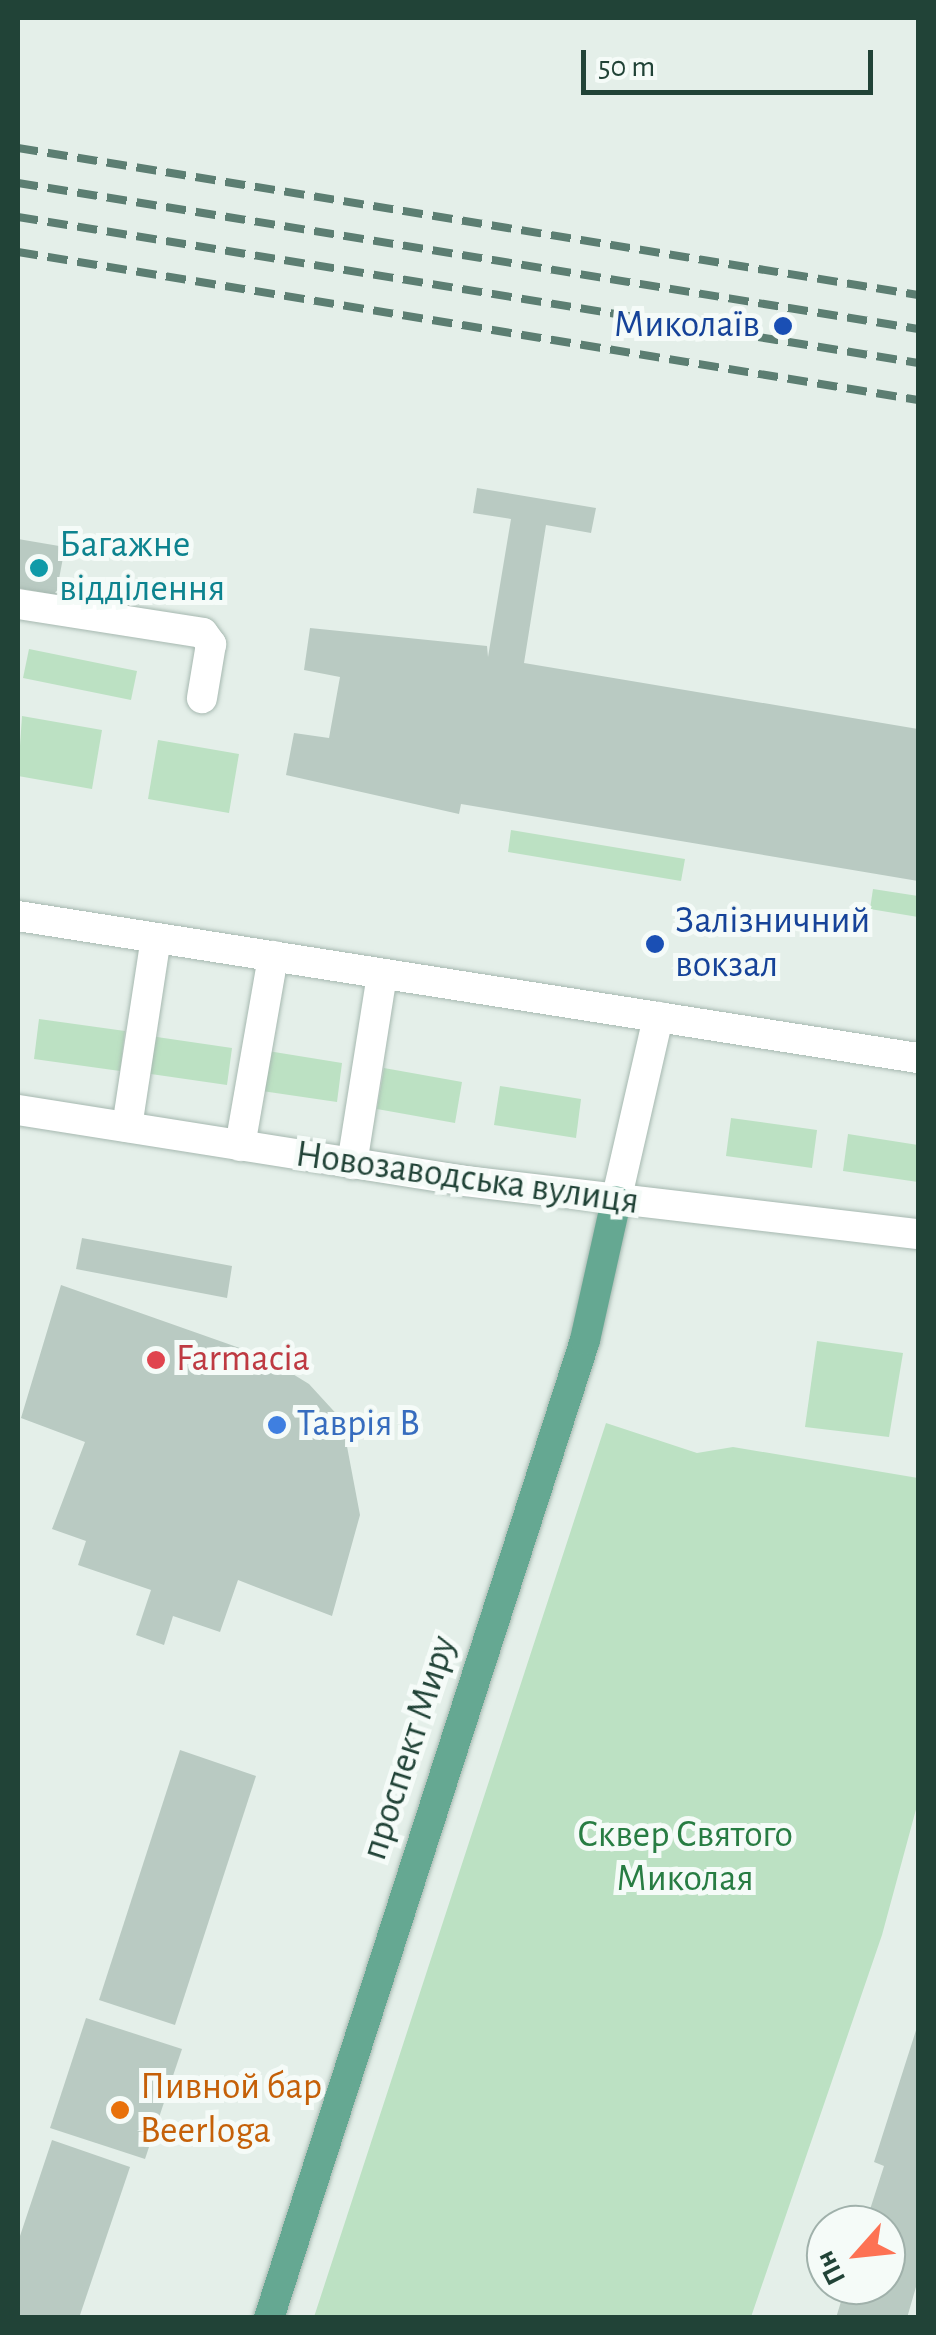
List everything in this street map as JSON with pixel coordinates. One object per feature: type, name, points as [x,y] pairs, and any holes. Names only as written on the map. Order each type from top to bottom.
[{"type":"main road","name":"проспект Миру","points":[[270,2318],[585,1340],[616,1200]]},
{"type":"street","points":[[18,604],[203,633],[211,644],[202,698]]},
{"type":"street","points":[[18,916],[918,1058]]},
{"type":"street","points":[[127,1127],[156,938]]},
{"type":"street","points":[[240,1146],[273,956]]},
{"type":"street","points":[[352,1164],[382,974]]},
{"type":"street","points":[[616,1200],[658,1017]]},
{"type":"street","name":"Новозаводська вулиця","points":[[18,1110],[352,1164],[616,1200],[918,1234]]},
{"type":"green space","points":[[29,649],[137,671],[131,700],[23,678]]},
{"type":"green space","points":[[22,716],[102,730],[92,789],[18,776]]},
{"type":"green space","points":[[158,740],[239,754],[229,813],[148,799]]},
{"type":"green space","points":[[511,830],[685,859],[681,881],[508,852]]},
{"type":"green space","points":[[873,889],[918,896],[918,917],[870,909]]},
{"type":"green space","points":[[39,1019],[125,1031],[120,1071],[34,1059]]},
{"type":"green space","points":[[150,1036],[232,1048],[227,1085],[144,1073]]},
{"type":"green space","points":[[268,1051],[342,1063],[337,1102],[262,1091]]},
{"type":"green space","points":[[384,1068],[462,1082],[455,1123],[377,1109]]},
{"type":"green space","points":[[500,1086],[581,1099],[576,1138],[494,1125]]},
{"type":"green space","points":[[731,1118],[817,1130],[812,1168],[726,1156]]},
{"type":"green space","points":[[848,1134],[918,1145],[918,1182],[843,1171]]},
{"type":"green space","points":[[817,1341],[903,1353],[889,1437],[805,1427]]},
{"type":"green space","name":"Сквер Святого Миколая","points":[[606,1423],[697,1453],[733,1447],[918,1478],[918,1802],[882,1935],[751,2317],[314,2317]]},
{"type":"building","points":[[477,488],[596,508],[591,533],[546,525],[524,663],[918,729],[918,881],[461,804],[459,814],[286,775],[294,733],[329,738],[340,677],[304,670],[310,628],[487,646],[488,657],[511,519],[473,513]]},
{"type":"building","name":"Багажне відділення","points":[[18,539],[65,547],[56,595],[18,588]]},
{"type":"building","points":[[82,1238],[232,1266],[227,1298],[76,1269]]},
{"type":"building","points":[[61,1285],[265,1357],[309,1384],[342,1420],[360,1515],[332,1616],[238,1580],[220,1632],[173,1616],[164,1645],[136,1635],[151,1590],[78,1565],[86,1541],[52,1529],[85,1442],[21,1418]]},
{"type":"building","points":[[180,1750],[256,1776],[175,2025],[99,2000]]},
{"type":"building","points":[[86,2018],[182,2049],[145,2159],[50,2128]]},
{"type":"building","points":[[918,2024],[918,2280],[907,2318],[836,2318],[840,2305],[906,2305],[906,2205],[871,2205],[884,2166],[874,2162]]},
{"type":"building","points":[[52,2140],[130,2167],[79,2318],[18,2318],[18,2242]]},
{"type":"railway","points":[[18,148],[918,295]]},
{"type":"railway","points":[[18,183],[918,329]]},
{"type":"railway","points":[[18,217],[918,363]]},
{"type":"railway","points":[[18,252],[918,400]]},
{"type":"place","name":"Миколаїв","points":[[783,326]]},
{"type":"place","name":"Багажне відділення","points":[[39,568]]},
{"type":"place","name":"Залізничний вокзал","points":[[655,944]]},
{"type":"place","name":"Farmacia","points":[[156,1360]]},
{"type":"place","name":"Таврія В","points":[[277,1425]]},
{"type":"place","name":"Пивной бар Beerloga","points":[[120,2110]]}]
